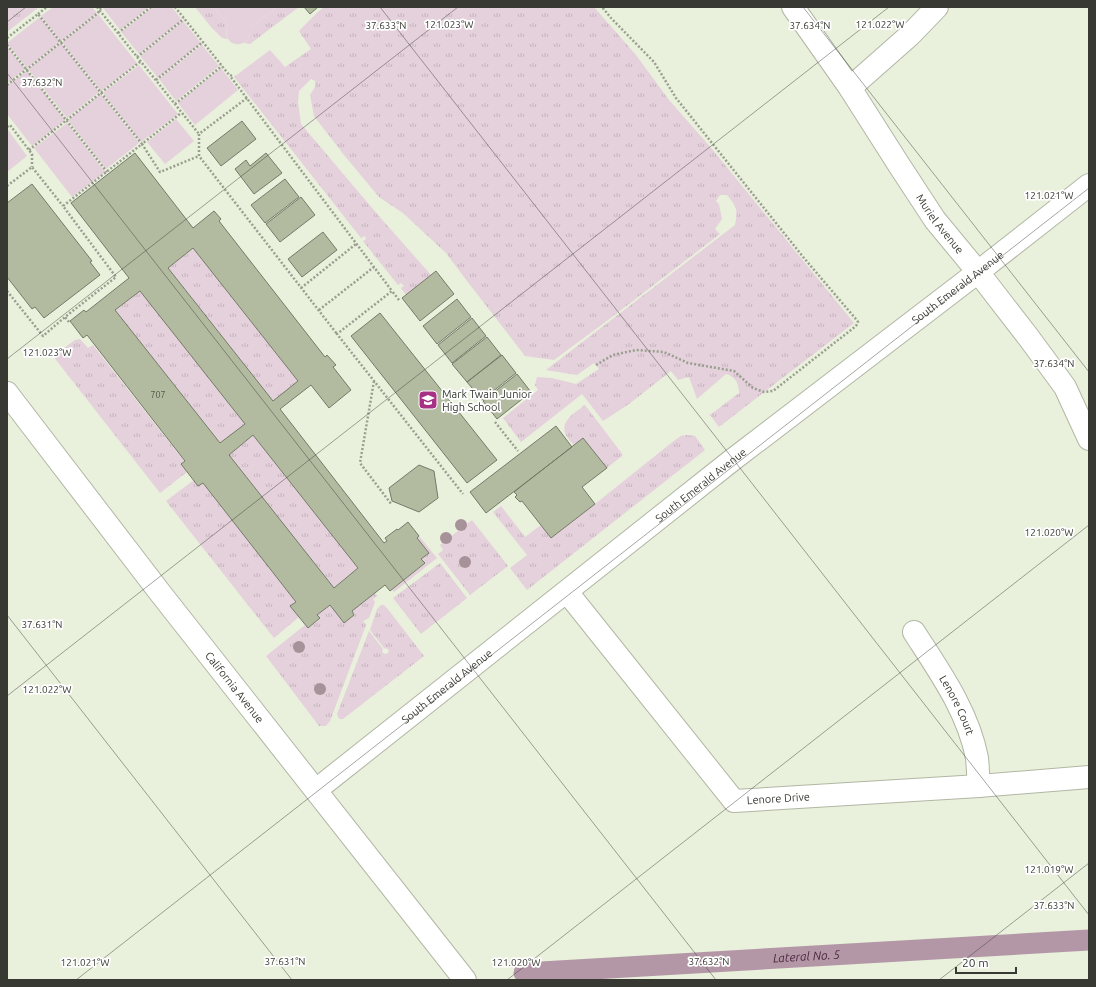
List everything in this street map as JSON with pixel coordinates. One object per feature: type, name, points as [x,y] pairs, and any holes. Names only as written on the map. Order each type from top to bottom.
[{"type":"street","name":"Muriel Avenue","points":[[793,7],[850,88],[935,220],[978,272],[1065,387],[1089,439]]},
{"type":"street","points":[[850,88],[910,35],[937,7]]},
{"type":"street","name":"South Emerald Avenue","points":[[316,790],[731,461],[1089,185]]},
{"type":"street","name":"California Avenue","points":[[7,393],[161,594],[465,980]]},
{"type":"street","name":"Lenore Drive","points":[[566,592],[734,801],[979,786],[1089,777]]},
{"type":"street","name":"Lenore Court","points":[[914,632],[945,681],[965,720],[977,758],[979,786]]},
{"type":"path","points":[[7,38],[47,7]]},
{"type":"path","points":[[98,8],[103,7]]},
{"type":"path","points":[[118,33],[151,7]]},
{"type":"path","points":[[175,7],[231,76],[399,300]]},
{"type":"path","points":[[596,365],[613,355],[636,350],[664,352],[688,363],[734,371],[753,388],[764,392],[773,391],[856,326],[858,322],[804,258],[676,98],[654,62],[602,7]]},
{"type":"path","points":[[98,8],[199,134],[199,156],[463,494]]},
{"type":"path","points":[[7,85],[98,13],[98,8]]},
{"type":"path","points":[[38,14],[142,144],[160,172],[199,156]]},
{"type":"path","points":[[137,57],[184,19]]},
{"type":"path","points":[[156,80],[203,42]]},
{"type":"path","points":[[7,45],[107,172]]},
{"type":"path","points":[[29,150],[140,61]]},
{"type":"path","points":[[175,104],[222,66]]},
{"type":"path","points":[[199,134],[247,98]]},
{"type":"path","points":[[63,206],[181,112]]},
{"type":"path","points":[[7,121],[32,154],[32,167],[116,277],[43,336],[7,291]]},
{"type":"path","points":[[7,186],[32,167]]},
{"type":"path","points":[[301,288],[356,244]]},
{"type":"path","points":[[318,310],[374,267]]},
{"type":"path","points":[[337,334],[392,291]]},
{"type":"path","points":[[65,317],[69,322]]},
{"type":"path","points":[[374,381],[360,463],[392,505]]},
{"type":"path","points":[[495,422],[518,451]]},
{"type":"green space","points":[[7,7],[39,7],[7,32]]},
{"type":"green space","points":[[53,7],[92,7],[97,13],[61,41],[41,16]]},
{"type":"green space","points":[[149,7],[120,30],[103,8]]},
{"type":"green space","points":[[153,7],[172,7],[182,20],[139,54],[121,32]]},
{"type":"green space","points":[[195,7],[214,7],[228,25],[226,36],[228,39],[222,38]]},
{"type":"green space","points":[[214,7],[277,7],[250,28],[249,36],[246,41],[242,44],[236,44],[228,39],[226,33],[228,25]]},
{"type":"green space","points":[[277,7],[299,7],[250,44],[244,43],[249,37],[250,28]]},
{"type":"green space","points":[[324,7],[594,7],[636,55],[669,100],[712,149],[854,323],[719,427],[710,415],[739,393],[738,384],[735,379],[726,374],[697,399],[689,377],[678,380],[671,371],[629,404],[603,421],[582,394],[521,442],[503,418],[538,390],[535,385],[537,377],[552,378],[576,384],[599,369],[594,363],[577,375],[546,370],[735,225],[735,206],[727,195],[720,195],[716,201],[719,204],[722,219],[715,229],[720,234],[554,360],[525,356],[446,253],[403,213],[379,197],[314,116],[310,95],[315,87],[315,81],[311,79],[299,91],[298,102],[301,124],[431,275],[406,295],[401,288],[404,286],[401,283],[398,285],[363,241],[366,239],[365,236],[361,238],[234,77],[270,50],[285,67],[311,49],[299,31]]},
{"type":"green space","points":[[98,14],[137,63],[101,91],[62,42]]},
{"type":"green space","points":[[40,17],[60,42],[27,68],[7,43]]},
{"type":"green space","points":[[183,21],[201,43],[158,78],[140,56]]},
{"type":"green space","points":[[61,43],[99,92],[67,118],[28,69]]},
{"type":"green space","points":[[202,45],[219,66],[176,101],[159,79]]},
{"type":"green space","points":[[7,47],[25,69],[7,83]]},
{"type":"green space","points":[[139,65],[178,114],[141,142],[103,93]]},
{"type":"green space","points":[[221,68],[238,90],[195,125],[178,103]]},
{"type":"green space","points":[[27,71],[65,120],[32,146],[7,114],[7,86]]},
{"type":"green space","points":[[101,94],[139,143],[106,169],[68,120]]},
{"type":"green space","points":[[176,119],[194,141],[165,164],[147,142]]},
{"type":"green space","points":[[67,123],[105,172],[72,197],[34,148]]},
{"type":"green space","points":[[8,130],[27,156],[7,172],[7,131]]},
{"type":"green space","points":[[193,248],[298,381],[273,401],[168,268]]},
{"type":"green space","points":[[140,291],[245,424],[220,443],[115,310]]},
{"type":"green space","points":[[80,339],[88,348],[93,345],[184,461],[181,464],[187,472],[160,493],[53,356],[75,340]]},
{"type":"green space","points":[[585,405],[623,455],[607,468],[583,438],[574,445],[564,430],[570,417]]},
{"type":"green space","points":[[253,435],[358,568],[334,588],[229,455]]},
{"type":"green space","points":[[686,435],[695,436],[705,450],[527,590],[510,568],[527,555],[493,512],[501,506],[525,537],[541,525],[551,538],[675,440]]},
{"type":"green space","points":[[194,480],[198,486],[203,483],[296,602],[291,606],[299,617],[274,638],[166,501]]},
{"type":"green space","points":[[472,520],[508,566],[470,595],[438,554],[443,550],[440,545]]},
{"type":"green space","points":[[419,536],[437,558],[394,592],[392,590],[425,563],[421,559],[428,553],[417,538]]},
{"type":"green space","points":[[440,563],[467,598],[421,634],[393,598]]},
{"type":"green space","points":[[375,593],[377,596],[373,599],[375,602],[369,618],[363,621],[366,625],[330,721],[326,726],[319,726],[266,656],[305,625],[308,628],[320,619],[317,615],[330,605],[344,623],[354,615],[352,611]]},
{"type":"green space","points":[[381,605],[384,605],[387,608],[424,656],[343,719],[339,719],[337,714],[369,631],[383,649],[383,653],[386,654],[389,652],[388,649],[384,648],[370,630],[377,609]]},
{"type":"building","points":[[304,7],[318,7],[310,14]]},
{"type":"building","points":[[242,121],[256,139],[221,166],[207,148]]},
{"type":"building","points":[[135,153],[193,228],[214,211],[221,219],[219,221],[325,357],[327,355],[336,365],[333,367],[351,390],[329,408],[311,385],[280,409],[384,543],[387,541],[385,538],[408,522],[419,536],[417,538],[429,553],[421,559],[425,563],[390,591],[385,585],[352,611],[354,615],[344,623],[330,605],[317,615],[320,618],[308,628],[290,606],[296,602],[203,483],[198,486],[181,464],[185,461],[87,335],[83,338],[70,321],[84,310],[86,312],[129,278],[71,203]],"holes":[[[193,248],[298,381],[273,401],[168,268]],[[140,291],[245,424],[220,443],[115,310]],[[253,435],[358,568],[334,588],[229,455]]]},
{"type":"building","points":[[266,153],[282,173],[254,194],[235,169],[246,160],[250,166]]},
{"type":"building","points":[[285,179],[299,197],[265,223],[251,205]]},
{"type":"building","points":[[32,184],[92,261],[90,262],[100,275],[44,318],[35,307],[32,309],[7,277],[7,203]]},
{"type":"building","points":[[301,197],[315,215],[280,242],[266,224]]},
{"type":"building","points":[[323,232],[337,250],[302,277],[288,259]]},
{"type":"building","points":[[436,271],[454,294],[420,321],[402,298]]},
{"type":"building","points":[[457,299],[471,317],[437,344],[423,326]]},
{"type":"building","points":[[380,313],[497,460],[467,483],[351,336]]},
{"type":"building","points":[[472,318],[486,336],[452,363],[438,345]]},
{"type":"building","points":[[487,337],[501,355],[467,382],[452,364]]},
{"type":"building","points":[[502,355],[516,373],[482,400],[467,382]]},
{"type":"building","points":[[517,374],[531,392],[497,419],[483,401]]},
{"type":"building","points":[[556,426],[572,447],[486,513],[470,492]]},
{"type":"building","points":[[583,438],[607,468],[582,487],[595,504],[551,538],[522,501],[520,502],[515,497],[517,495],[514,492]]},
{"type":"building","points":[[419,465],[434,471],[438,498],[419,512],[392,501],[389,488]]},
{"type":"waterway","name":"Lateral No. 5","points":[[524,973],[1089,940]]},
{"type":"place","name":"Mark Twain Junior High School","points":[[428,400]]}]
